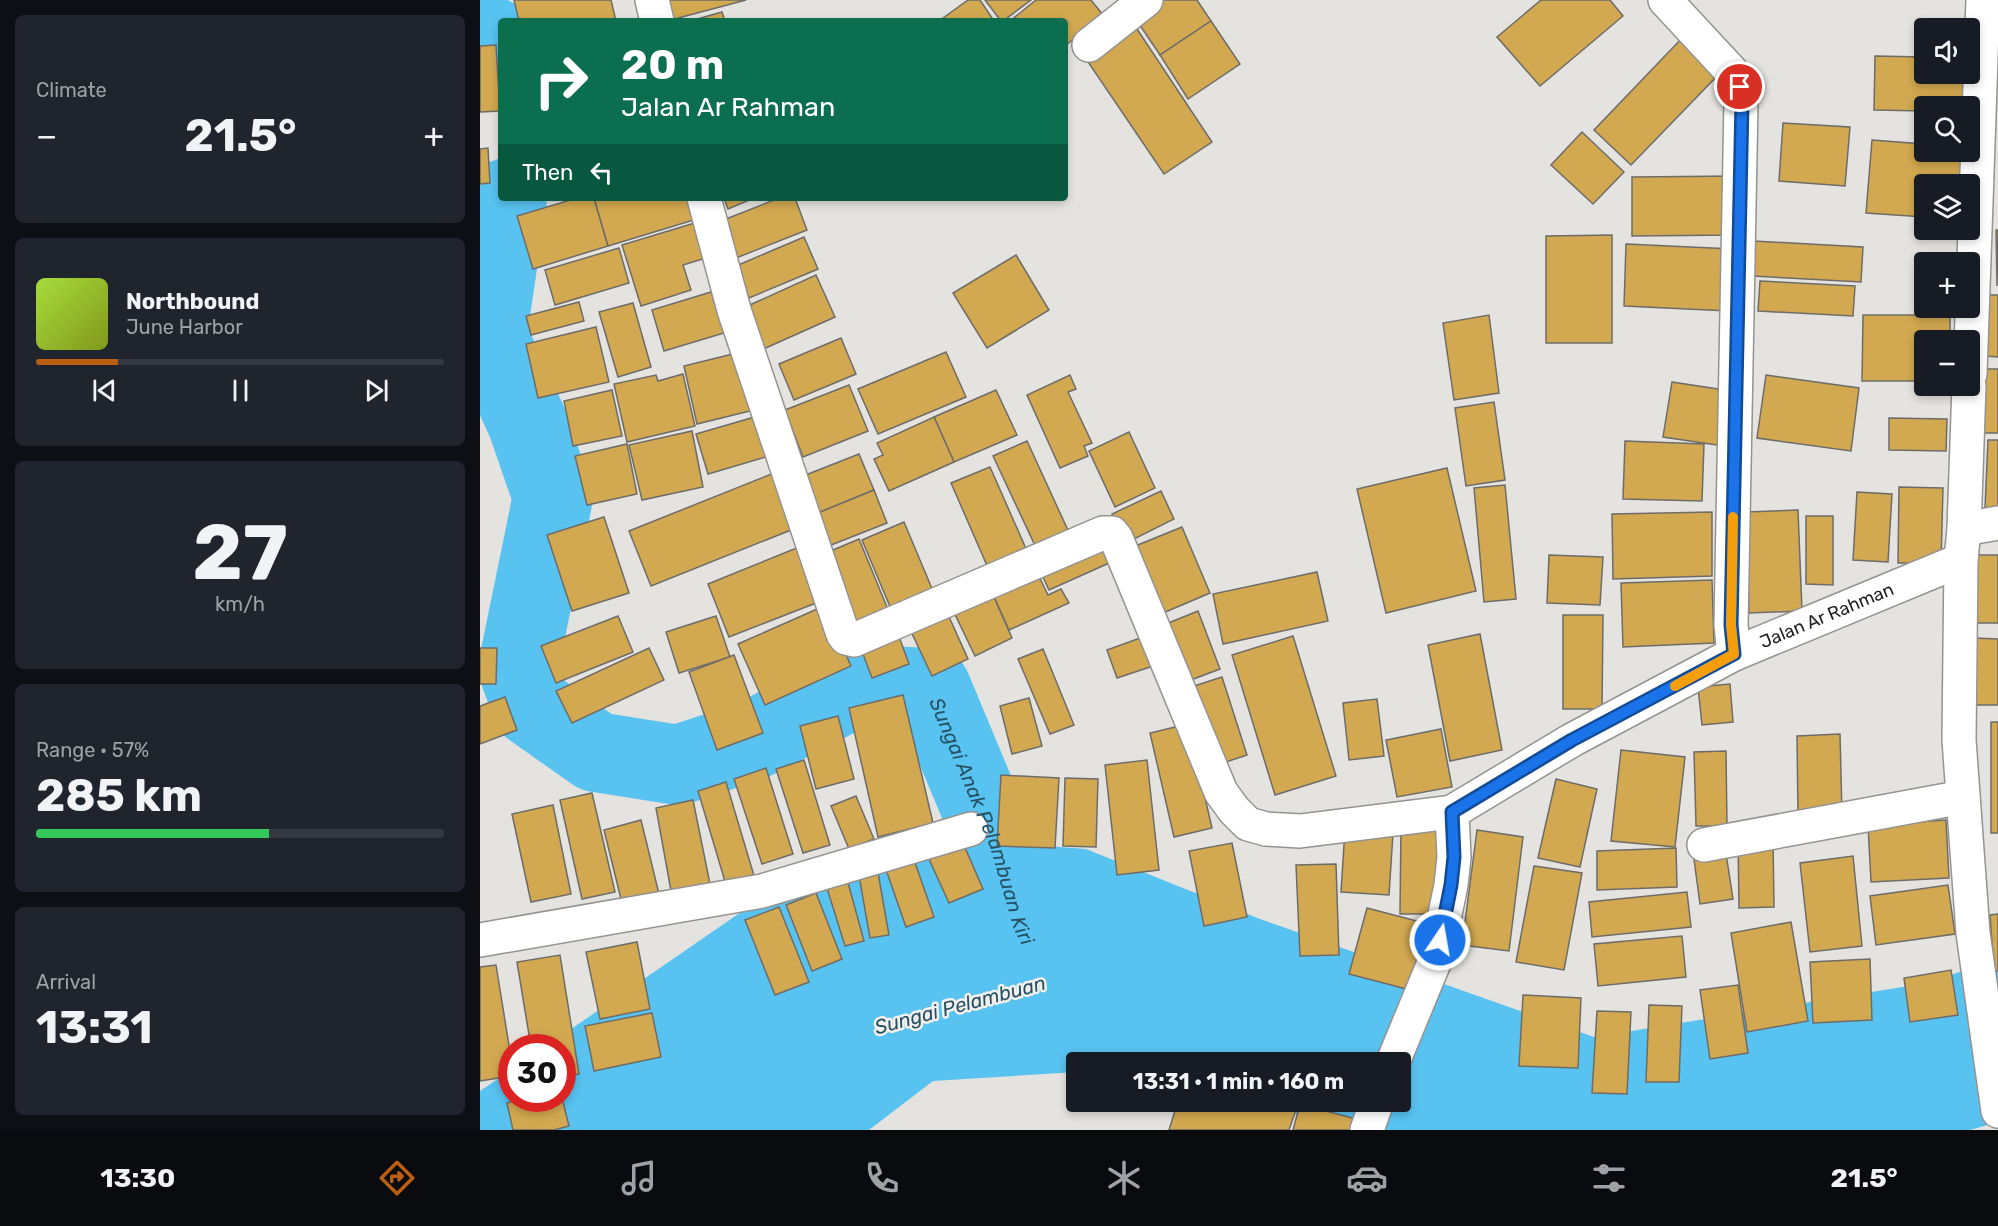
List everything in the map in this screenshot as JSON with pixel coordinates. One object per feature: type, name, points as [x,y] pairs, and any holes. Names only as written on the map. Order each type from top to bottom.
[{"type":"street","points":[[652,0],[656,18]]},
{"type":"street","points":[[1089,45],[1146,0]]},
{"type":"street","points":[[1665,0],[1731,71],[1740,87],[1742,102],[1731,625],[1734,654]]},
{"type":"street","points":[[1972,330],[1983,0]]},
{"type":"street","points":[[705,201],[734,310],[846,638],[854,640],[1103,532],[1112,533],[1221,792],[1248,824],[1266,830],[1300,831],[1452,812],[1454,857],[1451,885],[1436,958],[1397,1052]]},
{"type":"street","points":[[1969,396],[1962,545],[1959,740],[1973,933],[1998,1111]]},
{"type":"street","name":"Jalan Ar Rahman","points":[[1452,812],[1572,740],[1734,654],[1962,545],[1998,523]]},
{"type":"street","points":[[1704,845],[1963,797]]},
{"type":"street","points":[[480,940],[762,891],[971,828]]},
{"type":"water","name":"Sungai Pelambuan","points":[[954,839],[1086,849],[1260,919],[1594,1037],[1927,983],[1998,959],[1998,1122],[1970,1130],[1353,1130],[1290,1112],[1411,1112],[1411,1052],[1066,1052],[1066,1073],[933,1081],[869,1130],[480,1130],[480,1091],[498,1079],[498,1112],[576,1112],[576,1034],[564,1034],[747,908]]},
{"type":"building","points":[[514,0],[611,0],[615,18],[518,18]]},
{"type":"building","points":[[662,0],[746,0],[678,18],[666,18]]},
{"type":"building","points":[[968,0],[980,0],[992,18],[943,18]]},
{"type":"building","points":[[985,0],[1031,0],[1007,18],[999,18]]},
{"type":"building","points":[[1036,0],[1091,0],[1103,15],[1068,44],[1068,18],[1014,18]]},
{"type":"building","points":[[1162,0],[1197,0],[1211,21],[1160,55],[1135,18]]},
{"type":"building","points":[[1541,0],[1610,0],[1623,16],[1540,86],[1497,37]]},
{"type":"building","points":[[722,12],[724,18],[701,18]]},
{"type":"building","points":[[1211,21],[1240,64],[1188,99],[1160,55]]},
{"type":"building","points":[[1133,23],[1212,142],[1164,174],[1084,56]]},
{"type":"building","points":[[1684,36],[1721,72],[1631,165],[1594,130]]},
{"type":"building","points":[[496,45],[498,111],[480,112],[480,46]]},
{"type":"building","points":[[1875,56],[1914,57],[1914,84],[1966,84],[1965,96],[1914,96],[1914,111],[1874,110]]},
{"type":"building","points":[[1783,123],[1850,127],[1845,186],[1779,181]]},
{"type":"building","points":[[1582,132],[1624,172],[1593,204],[1551,165]]},
{"type":"building","points":[[1872,140],[1914,143],[1914,162],[1969,162],[1968,174],[1914,174],[1914,216],[1866,213]]},
{"type":"building","points":[[488,148],[490,183],[480,184],[480,149]]},
{"type":"building","points":[[1735,176],[1736,235],[1632,236],[1632,177]]},
{"type":"building","points":[[567,201],[595,201],[608,246],[533,269],[517,216]]},
{"type":"building","points":[[595,201],[692,201],[697,219],[608,246]]},
{"type":"building","points":[[725,201],[747,201],[728,209]]},
{"type":"building","points":[[771,201],[796,201],[807,230],[736,258],[721,221]]},
{"type":"building","points":[[698,222],[709,257],[683,265],[691,290],[641,306],[622,245]]},
{"type":"building","points":[[1996,230],[1998,230],[1997,286]]},
{"type":"building","points":[[1612,235],[1612,343],[1546,343],[1546,236]]},
{"type":"building","points":[[804,237],[818,269],[749,298],[736,266]]},
{"type":"building","points":[[1754,241],[1863,247],[1861,282],[1752,276]]},
{"type":"building","points":[[1626,244],[1733,249],[1729,311],[1624,306]]},
{"type":"building","points":[[619,248],[629,283],[555,305],[545,270]]},
{"type":"building","points":[[1016,255],[1049,310],[987,348],[953,293]]},
{"type":"building","points":[[816,275],[835,317],[759,351],[741,309]]},
{"type":"building","points":[[1760,281],[1855,286],[1853,316],[1758,311]]},
{"type":"building","points":[[711,292],[724,333],[664,351],[652,310]]},
{"type":"building","points":[[1986,295],[1998,295],[1998,357],[1985,356]]},
{"type":"building","points":[[579,302],[584,321],[531,335],[526,316]]},
{"type":"building","points":[[633,303],[651,367],[618,377],[599,312]]},
{"type":"building","points":[[1489,315],[1499,393],[1454,400],[1443,323]]},
{"type":"building","points":[[1863,315],[1950,318],[1950,330],[1914,330],[1914,381],[1862,381]]},
{"type":"building","points":[[596,327],[609,382],[538,398],[526,344]]},
{"type":"building","points":[[841,338],[856,374],[794,400],[779,364]]},
{"type":"building","points":[[745,351],[758,409],[697,424],[684,366]]},
{"type":"building","points":[[946,352],[966,397],[878,434],[858,389]]},
{"type":"building","points":[[1980,369],[1998,369],[1998,433],[1976,433],[1976,396],[1980,396]]},
{"type":"building","points":[[683,374],[695,426],[627,442],[614,384],[656,375],[658,381]]},
{"type":"building","points":[[1070,375],[1076,389],[1068,392],[1092,443],[1084,446],[1088,456],[1060,468],[1027,395]]},
{"type":"building","points":[[1766,375],[1859,388],[1851,451],[1757,438]]},
{"type":"building","points":[[1672,382],[1731,391],[1723,446],[1663,437]]},
{"type":"building","points":[[849,385],[868,431],[803,457],[785,410]]},
{"type":"building","points":[[612,390],[622,436],[573,446],[564,401]]},
{"type":"building","points":[[996,390],[1017,435],[954,462],[934,417]]},
{"type":"building","points":[[1494,402],[1505,480],[1466,486],[1455,408]]},
{"type":"building","points":[[758,416],[769,456],[708,474],[696,434]]},
{"type":"building","points":[[934,417],[954,462],[889,491],[874,459],[883,455],[877,443]]},
{"type":"building","points":[[1889,418],[1947,419],[1946,451],[1889,450]]},
{"type":"building","points":[[692,431],[703,487],[642,500],[629,445]]},
{"type":"building","points":[[1129,432],[1155,488],[1115,507],[1089,451]]},
{"type":"building","points":[[1988,440],[1998,440],[1998,508],[1985,508]]},
{"type":"building","points":[[1027,441],[1072,539],[1039,554],[993,456]]},
{"type":"building","points":[[1625,441],[1704,444],[1702,501],[1623,499]]},
{"type":"building","points":[[627,444],[637,494],[587,505],[575,456]]},
{"type":"building","points":[[859,454],[874,490],[813,515],[798,478]]},
{"type":"building","points":[[990,467],[1031,560],[992,577],[951,483]]},
{"type":"building","points":[[1447,468],[1476,591],[1386,613],[1357,489]]},
{"type":"building","points":[[784,469],[806,524],[651,586],[629,531]]},
{"type":"building","points":[[1505,485],[1516,599],[1484,602],[1474,488]]},
{"type":"building","points":[[1899,487],[1943,488],[1941,563],[1898,563]]},
{"type":"building","points":[[874,490],[887,523],[826,547],[813,515]]},
{"type":"building","points":[[1161,491],[1174,519],[1126,543],[1112,514]]},
{"type":"building","points":[[1857,492],[1892,494],[1888,562],[1853,560]]},
{"type":"building","points":[[1798,510],[1802,611],[1749,613],[1746,512]]},
{"type":"building","points":[[1712,512],[1712,576],[1613,579],[1612,514]]},
{"type":"building","points":[[1806,516],[1833,516],[1833,585],[1806,584]]},
{"type":"building","points":[[604,517],[629,593],[572,611],[547,535]]},
{"type":"building","points":[[904,522],[933,591],[891,609],[862,540]]},
{"type":"building","points":[[1182,527],[1210,593],[1156,616],[1128,549]]},
{"type":"building","points":[[1107,534],[1118,559],[1049,590],[1038,566]]},
{"type":"building","points":[[859,539],[889,612],[850,629],[819,556]]},
{"type":"building","points":[[799,547],[821,601],[729,637],[708,584]]},
{"type":"building","points":[[1549,555],[1603,557],[1600,605],[1547,603]]},
{"type":"building","points":[[1977,555],[1998,555],[1998,623],[1977,623]]},
{"type":"building","points":[[1035,568],[1048,595],[1061,589],[1069,603],[1009,630],[990,588]]},
{"type":"building","points":[[1317,572],[1328,621],[1223,644],[1213,594]]},
{"type":"building","points":[[1712,580],[1714,643],[1623,647],[1621,583]]},
{"type":"building","points":[[990,588],[1012,638],[975,656],[951,606]]},
{"type":"building","points":[[824,606],[851,666],[765,705],[738,644]]},
{"type":"building","points":[[945,608],[968,659],[932,676],[908,625]]},
{"type":"building","points":[[1198,611],[1220,669],[1183,683],[1161,626]]},
{"type":"building","points":[[1563,615],[1603,615],[1602,709],[1563,709]]},
{"type":"building","points":[[618,616],[633,652],[556,683],[541,646]]},
{"type":"building","points":[[716,616],[730,657],[679,673],[666,632]]},
{"type":"building","points":[[897,631],[909,664],[872,678],[860,646]]},
{"type":"building","points":[[1480,634],[1502,750],[1450,761],[1428,645]]},
{"type":"building","points":[[1293,636],[1336,776],[1275,795],[1232,655]]},
{"type":"building","points":[[1143,637],[1153,666],[1117,678],[1107,650]]},
{"type":"building","points":[[1974,638],[1998,639],[1998,705],[1973,705]]},
{"type":"building","points":[[480,648],[497,648],[496,684],[480,684]]},
{"type":"building","points":[[649,648],[664,680],[572,723],[556,691]]},
{"type":"building","points":[[1043,649],[1074,725],[1050,734],[1018,659]]},
{"type":"building","points":[[734,655],[763,733],[717,750],[689,672]]},
{"type":"building","points":[[1222,677],[1247,755],[1214,766],[1188,688]]},
{"type":"building","points":[[1730,684],[1733,722],[1702,725],[1698,687]]},
{"type":"building","points":[[903,695],[933,823],[878,837],[849,708]]},
{"type":"building","points":[[505,697],[517,730],[480,744],[480,706]]},
{"type":"building","points":[[1029,698],[1042,746],[1012,754],[1000,706]]},
{"type":"building","points":[[1377,699],[1384,756],[1349,760],[1343,703]]},
{"type":"building","points":[[838,716],[854,779],[816,789],[800,726]]},
{"type":"building","points":[[1991,722],[1998,722],[1998,833],[1991,833]]},
{"type":"building","points":[[1188,724],[1212,828],[1174,837],[1150,733]]},
{"type":"building","points":[[1441,729],[1452,787],[1397,797],[1386,740]]},
{"type":"building","points":[[1840,734],[1842,814],[1798,815],[1797,736]]},
{"type":"building","points":[[1621,750],[1685,757],[1675,847],[1611,841]]},
{"type":"building","points":[[1726,751],[1727,826],[1696,826],[1694,752]]},
{"type":"building","points":[[804,760],[830,845],[803,853],[776,769]]},
{"type":"building","points":[[1147,760],[1159,870],[1117,875],[1105,765]]},
{"type":"building","points":[[766,768],[793,854],[762,864],[734,779]]},
{"type":"building","points":[[1001,775],[1059,778],[1055,848],[997,846]]},
{"type":"building","points":[[1065,778],[1098,779],[1096,847],[1063,846]]},
{"type":"building","points":[[1556,779],[1597,789],[1580,867],[1538,858]]},
{"type":"building","points":[[726,782],[755,879],[727,888],[698,791]]},
{"type":"building","points":[[592,793],[615,892],[582,899],[560,800]]},
{"type":"building","points":[[856,796],[874,839],[849,849],[831,806]]},
{"type":"building","points":[[693,800],[710,884],[671,891],[656,808]]},
{"type":"building","points":[[553,805],[571,894],[531,902],[512,814]]},
{"type":"building","points":[[641,820],[659,894],[622,903],[604,830]]},
{"type":"building","points":[[1946,820],[1949,878],[1871,882],[1868,825]]},
{"type":"building","points":[[1440,825],[1440,914],[1400,914],[1401,826]]},
{"type":"building","points":[[1345,829],[1393,833],[1389,895],[1341,892]]},
{"type":"building","points":[[1477,830],[1523,837],[1509,951],[1462,945]]},
{"type":"building","points":[[1738,839],[1773,839],[1774,907],[1739,908]]},
{"type":"building","points":[[963,843],[983,889],[949,903],[929,859]]},
{"type":"building","points":[[1232,843],[1247,917],[1204,926],[1189,851]]},
{"type":"building","points":[[1725,847],[1733,899],[1700,904],[1693,852]]},
{"type":"building","points":[[1676,848],[1677,887],[1597,890],[1597,851]]},
{"type":"building","points":[[912,854],[934,917],[906,927],[884,864]]},
{"type":"building","points":[[1853,856],[1862,946],[1810,952],[1800,863]]},
{"type":"building","points":[[1336,864],[1339,955],[1300,956],[1296,865]]},
{"type":"building","points":[[1534,866],[1582,873],[1564,970],[1516,962]]},
{"type":"building","points":[[877,867],[889,935],[870,938],[858,870]]},
{"type":"building","points":[[847,879],[864,941],[845,946],[826,885]]},
{"type":"building","points":[[1948,885],[1955,934],[1876,945],[1870,896]]},
{"type":"building","points":[[1687,892],[1691,927],[1592,937],[1589,902]]},
{"type":"building","points":[[816,893],[842,959],[812,971],[786,905]]},
{"type":"building","points":[[779,907],[809,982],[775,995],[745,920]]},
{"type":"building","points":[[1367,908],[1436,926],[1418,992],[1349,974]]},
{"type":"building","points":[[1998,914],[1998,971],[1994,971],[1990,915]]},
{"type":"building","points":[[1791,922],[1808,1021],[1747,1032],[1731,933]]},
{"type":"building","points":[[1682,936],[1686,977],[1598,986],[1594,944]]},
{"type":"building","points":[[637,942],[650,1009],[600,1019],[586,952]]},
{"type":"building","points":[[560,955],[573,1034],[529,1034],[517,962]]},
{"type":"building","points":[[1870,959],[1872,1020],[1813,1023],[1810,962]]},
{"type":"building","points":[[496,965],[507,1034],[498,1034],[498,1078],[480,1081],[480,967]]},
{"type":"building","points":[[1951,970],[1958,1015],[1910,1022],[1904,978]]},
{"type":"building","points":[[1738,985],[1748,1053],[1710,1059],[1700,990]]},
{"type":"building","points":[[1523,995],[1581,998],[1578,1068],[1519,1066]]},
{"type":"building","points":[[1649,1005],[1682,1006],[1679,1082],[1646,1082]]},
{"type":"building","points":[[1597,1011],[1631,1012],[1627,1094],[1592,1093]]},
{"type":"building","points":[[652,1013],[661,1057],[594,1071],[585,1026]]},
{"type":"building","points":[[576,1055],[579,1074],[576,1075]]},
{"type":"building","points":[[509,1112],[566,1112],[569,1126],[554,1130],[513,1130]]},
{"type":"building","points":[[1175,1112],[1295,1112],[1289,1130],[1169,1130]]},
{"type":"building","points":[[1298,1112],[1330,1112],[1356,1119],[1353,1130],[1293,1130]]},
{"type":"waterway","name":"Sungai Anak Pelambuan Kiri","points":[[480,30],[498,40]]},
{"type":"waterway","name":"Sungai Anak Pelambuan Kiri","points":[[507,201],[487,334],[527,422],[553,497],[518,668],[532,707],[596,752],[678,765],[751,741],[860,685],[931,688],[997,846],[1020,926],[1030,946]]},
{"type":"slow traffic","points":[[1675,686],[1734,654],[1731,625],[1733,517]]},
{"type":"route","points":[[1440,940],[1454,857],[1452,812],[1572,740],[1734,654],[1731,625],[1742,102],[1740,87]]}]
